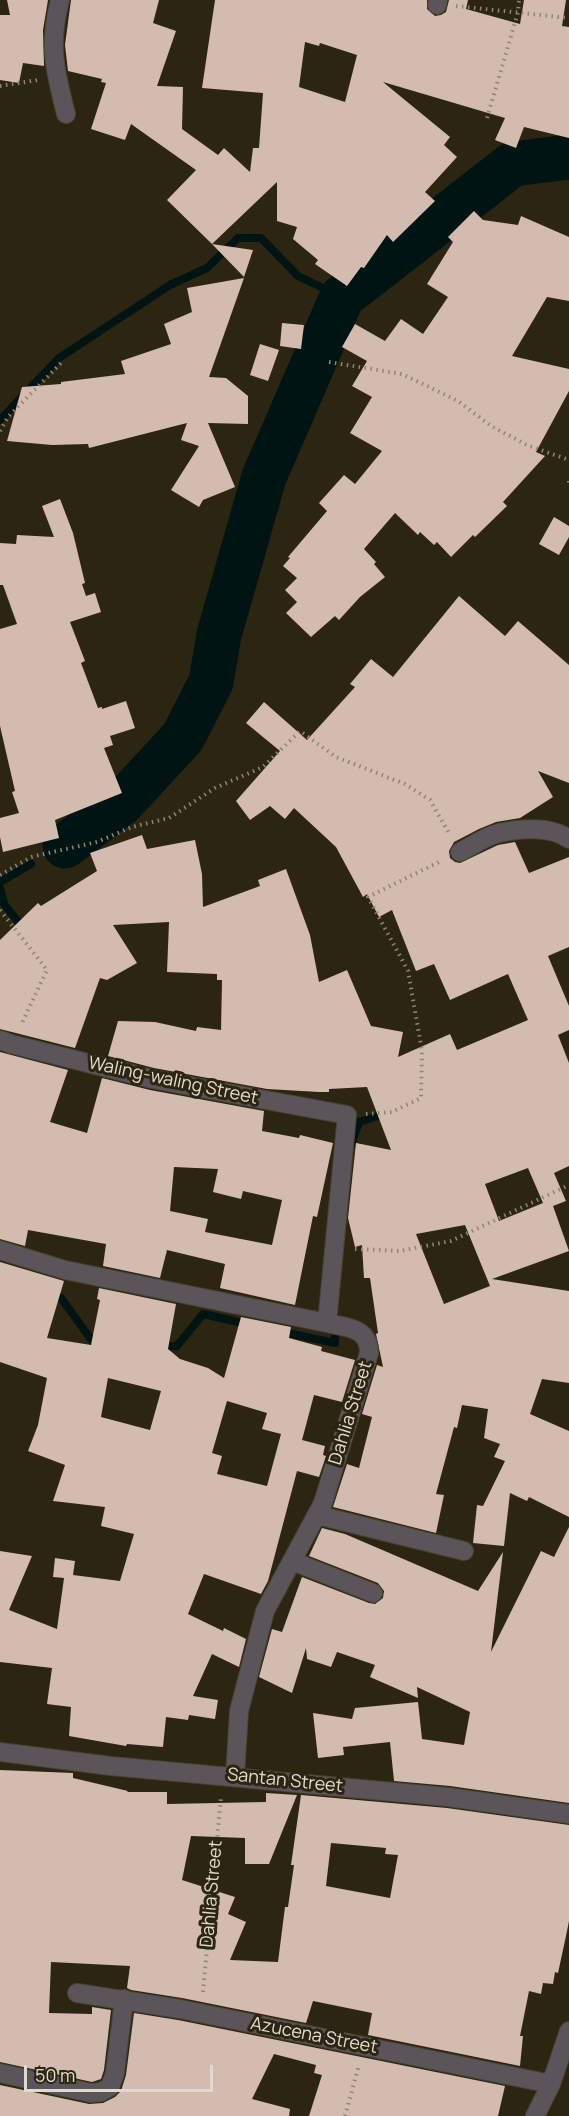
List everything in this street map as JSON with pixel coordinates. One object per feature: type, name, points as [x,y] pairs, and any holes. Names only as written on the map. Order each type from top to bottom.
[{"type":"street","points":[[60,0],[53,26],[53,52],[56,77],[66,114]]},
{"type":"street","points":[[460,852],[498,833],[531,830],[559,832],[569,839]]},
{"type":"street","name":"Waling-waling Street","points":[[6,1042],[152,1079],[347,1115]]},
{"type":"street","points":[[327,1323],[347,1115]]},
{"type":"street","name":"Dahlia Street","points":[[0,1250],[65,1270],[327,1323],[366,1336],[369,1353],[323,1503],[265,1611],[239,1711],[229,1775]]},
{"type":"street","points":[[317,1515],[464,1551]]},
{"type":"street","points":[[292,1561],[373,1593]]},
{"type":"street","name":"Santan Street","points":[[0,1752],[111,1766],[229,1775],[448,1797],[569,1814]]},
{"type":"street","name":"Azucena Street","points":[[77,1993],[200,2013],[550,2084]]},
{"type":"street","points":[[0,2073],[91,2093],[101,2092],[110,2087],[124,1999]]},
{"type":"street","points":[[535,2116],[550,2084],[569,2031]]},
{"type":"path","points":[[487,118],[518,12],[519,0]]},
{"type":"path","points":[[437,2],[569,18]]},
{"type":"path","points":[[0,86],[56,77]]},
{"type":"path","points":[[328,362],[402,374],[459,401],[491,426],[526,446],[569,460]]},
{"type":"path","points":[[0,431],[8,417],[61,363]]},
{"type":"path","points":[[0,875],[31,857],[97,842],[132,826],[169,818],[216,788],[263,767],[300,731],[336,757],[405,784],[430,800],[460,852],[368,897],[408,971],[422,1051],[420,1098],[392,1112],[347,1115]]},
{"type":"path","points":[[0,910],[47,970],[6,1042]]},
{"type":"path","points":[[335,1249],[400,1251],[451,1241],[569,1185]]},
{"type":"path","name":"Dahlia Street","points":[[200,2013],[229,1775]]},
{"type":"path","points":[[345,2116],[364,2046]]},
{"type":"building","points":[[7,0],[48,0],[43,30],[44,66],[23,63],[19,83],[0,80],[0,15],[10,15]]},
{"type":"building","points":[[71,0],[159,0],[153,23],[176,31],[157,86],[183,87],[182,129],[218,155],[224,148],[250,172],[253,148],[259,148],[263,93],[202,88],[215,0],[427,0],[427,9],[435,16],[446,12],[449,0],[468,0],[466,9],[520,24],[524,0],[566,0],[562,26],[569,27],[569,138],[524,127],[516,148],[495,140],[505,118],[383,82],[450,137],[444,145],[457,157],[425,192],[435,201],[393,242],[387,235],[364,268],[361,267],[347,286],[315,264],[318,260],[293,239],[297,227],[277,221],[277,182],[212,244],[167,200],[196,170],[131,124],[125,140],[91,129],[106,83],[101,82],[102,79],[68,71],[65,45]],"holes":[[[305,42],[319,46],[320,43],[357,55],[345,102],[299,87]]]},
{"type":"building","points":[[474,211],[483,220],[518,225],[521,216],[569,237],[569,301],[547,297],[512,356],[569,369],[569,391],[536,452],[545,456],[503,502],[507,506],[451,557],[437,542],[434,545],[420,532],[418,535],[395,513],[364,549],[376,562],[374,564],[385,577],[360,597],[339,620],[335,616],[311,637],[286,613],[297,602],[285,590],[297,578],[283,566],[327,511],[319,503],[344,475],[355,484],[382,451],[350,433],[372,397],[352,386],[367,361],[342,347],[355,324],[385,341],[401,319],[423,334],[448,297],[427,284],[453,242],[448,237]]},
{"type":"building","points":[[212,244],[253,250],[244,277]]},
{"type":"building","points":[[244,278],[209,377],[226,378],[248,396],[248,424],[208,423],[235,487],[203,500],[199,507],[171,490],[199,446],[181,440],[187,423],[89,448],[88,444],[52,445],[7,441],[22,387],[61,384],[61,382],[125,374],[121,361],[171,344],[164,324],[192,312],[187,288]]},
{"type":"building","points":[[282,323],[304,325],[301,349],[280,346]]},
{"type":"building","points":[[260,344],[279,350],[268,381],[250,375]]},
{"type":"building","points":[[60,499],[73,533],[86,596],[95,593],[101,612],[70,622],[85,661],[81,663],[98,708],[102,707],[102,709],[126,701],[135,728],[110,736],[113,745],[104,748],[122,793],[55,820],[59,838],[3,852],[0,818],[19,813],[12,792],[15,791],[0,726],[0,629],[17,624],[3,585],[0,585],[0,543],[16,544],[17,535],[54,537],[42,506]]},
{"type":"building","points":[[554,517],[569,526],[569,537],[559,555],[539,544]]},
{"type":"building","points":[[459,596],[505,636],[518,621],[569,665],[569,783],[538,771],[553,797],[520,818],[496,822],[479,829],[454,842],[449,851],[450,858],[460,863],[498,845],[515,842],[529,873],[569,857],[569,947],[548,956],[569,1006],[569,1030],[558,1035],[569,1063],[569,1166],[554,1173],[566,1201],[553,1206],[569,1251],[492,1279],[569,1291],[569,1383],[542,1379],[530,1414],[569,1431],[569,1517],[529,1497],[527,1501],[510,1493],[504,1546],[473,1543],[477,1505],[483,1506],[505,1461],[494,1457],[500,1444],[484,1438],[488,1409],[462,1405],[436,1494],[444,1495],[436,1533],[333,1507],[347,1464],[359,1468],[372,1417],[362,1414],[377,1365],[383,1367],[376,1334],[378,1333],[370,1278],[364,1278],[362,1245],[355,1247],[348,1218],[356,1143],[391,1150],[367,1087],[329,1089],[329,1092],[267,1089],[154,1068],[108,1056],[118,1021],[155,1022],[196,1031],[197,1027],[221,1030],[222,980],[217,980],[217,974],[167,972],[169,922],[113,925],[137,963],[107,980],[100,978],[75,1048],[0,1029],[0,940],[38,903],[41,906],[97,871],[90,853],[142,835],[147,849],[195,840],[202,874],[203,907],[260,886],[258,880],[286,869],[310,935],[319,982],[347,970],[371,1026],[403,1032],[398,1057],[450,1034],[457,1050],[528,1020],[508,974],[450,1000],[434,964],[416,971],[392,910],[379,917],[367,894],[363,897],[336,847],[294,808],[285,819],[270,806],[250,820],[236,801],[280,751],[246,723],[264,702],[307,740],[355,687],[350,684],[371,659],[393,677]],"holes":[[[528,1168],[543,1203],[499,1221],[485,1184]],[[465,1225],[490,1286],[444,1304],[416,1234]]]},
{"type":"building","points":[[0,1052],[68,1070],[50,1122],[87,1133],[102,1078],[150,1090],[264,1111],[262,1131],[299,1138],[300,1135],[333,1143],[317,1217],[313,1216],[295,1305],[220,1288],[225,1264],[167,1250],[160,1278],[103,1266],[106,1244],[28,1230],[25,1246],[0,1239]],"holes":[[[174,1167],[218,1169],[213,1192],[241,1199],[243,1191],[282,1200],[272,1245],[205,1232],[208,1219],[170,1211]]]},
{"type":"building","points":[[0,1262],[64,1281],[47,1338],[91,1345],[100,1300],[97,1299],[99,1288],[176,1304],[168,1349],[180,1359],[208,1368],[224,1378],[241,1317],[291,1327],[289,1338],[322,1347],[321,1351],[355,1360],[342,1402],[314,1395],[302,1440],[325,1446],[323,1455],[326,1456],[319,1477],[297,1471],[268,1581],[261,1594],[204,1574],[188,1614],[246,1639],[239,1667],[212,1654],[193,1696],[218,1700],[215,1719],[189,1715],[188,1720],[166,1717],[163,1747],[127,1744],[126,1746],[69,1736],[71,1707],[47,1704],[52,1668],[0,1662],[0,1551],[32,1556],[9,1610],[57,1629],[64,1578],[53,1577],[55,1558],[75,1561],[73,1575],[120,1581],[134,1534],[101,1526],[105,1507],[53,1501],[65,1465],[28,1451],[38,1425],[47,1378],[0,1362]],"holes":[[[108,1378],[161,1391],[150,1430],[101,1417]],[[227,1401],[267,1413],[262,1429],[281,1434],[267,1486],[217,1474],[222,1456],[212,1453]]]},
{"type":"building","points":[[569,1527],[569,1803],[450,1786],[394,1781],[390,1742],[343,1747],[344,1755],[318,1758],[313,1713],[352,1719],[355,1708],[418,1702],[422,1739],[464,1745],[470,1712],[417,1687],[418,1698],[370,1677],[375,1665],[337,1652],[331,1667],[307,1659],[306,1648],[292,1693],[259,1677],[272,1629],[282,1632],[302,1577],[369,1603],[375,1604],[383,1598],[384,1591],[378,1583],[309,1556],[322,1528],[345,1534],[478,1591],[503,1552],[491,1652],[541,1551],[554,1557]]},
{"type":"building","points":[[0,1770],[73,1773],[73,1778],[127,1792],[167,1792],[167,1804],[266,1802],[266,1793],[297,1795],[269,1864],[245,1864],[245,1838],[191,1836],[182,1880],[235,1897],[228,1914],[246,1922],[230,1960],[278,1962],[285,1907],[288,1907],[294,1865],[291,1865],[301,1795],[447,1808],[569,1825],[569,1921],[566,1936],[558,1973],[555,1972],[553,1984],[543,1983],[541,1994],[529,1991],[520,2036],[523,2036],[520,2066],[368,2035],[372,2013],[313,2001],[306,2023],[131,1990],[127,1988],[130,1966],[51,1962],[49,2013],[92,2014],[92,2007],[111,2010],[101,2079],[92,2082],[0,2062]],"holes":[[[331,1843],[386,1848],[385,1854],[398,1855],[390,1898],[326,1886]]]},
{"type":"building","points":[[134,2013],[505,2086],[498,2116],[309,2116],[322,2075],[314,2073],[316,2065],[274,2054],[252,2099],[290,2109],[289,2116],[0,2116],[0,2085],[89,2104],[103,2103],[115,2097],[121,2091],[126,2075]]},
{"type":"waterway","points":[[65,846],[122,803],[183,737],[211,682],[219,635],[264,477],[342,297],[513,164],[569,157]]},
{"type":"waterway","points":[[0,420],[59,358],[170,285],[207,268],[238,238],[261,238],[298,276],[342,297]]},
{"type":"waterway","points":[[0,882],[31,864]]},
{"type":"waterway","points":[[0,888],[4,904],[24,929]]},
{"type":"waterway","points":[[359,1122],[378,1116],[386,1117]]},
{"type":"waterway","points":[[351,1145],[359,1122],[354,1121]]},
{"type":"waterway","points":[[50,1296],[61,1298],[93,1342],[99,1343]]},
{"type":"waterway","points":[[159,1347],[177,1346],[203,1314],[247,1324]]},
{"type":"waterway","points":[[282,1332],[335,1343],[335,1336]]}]
